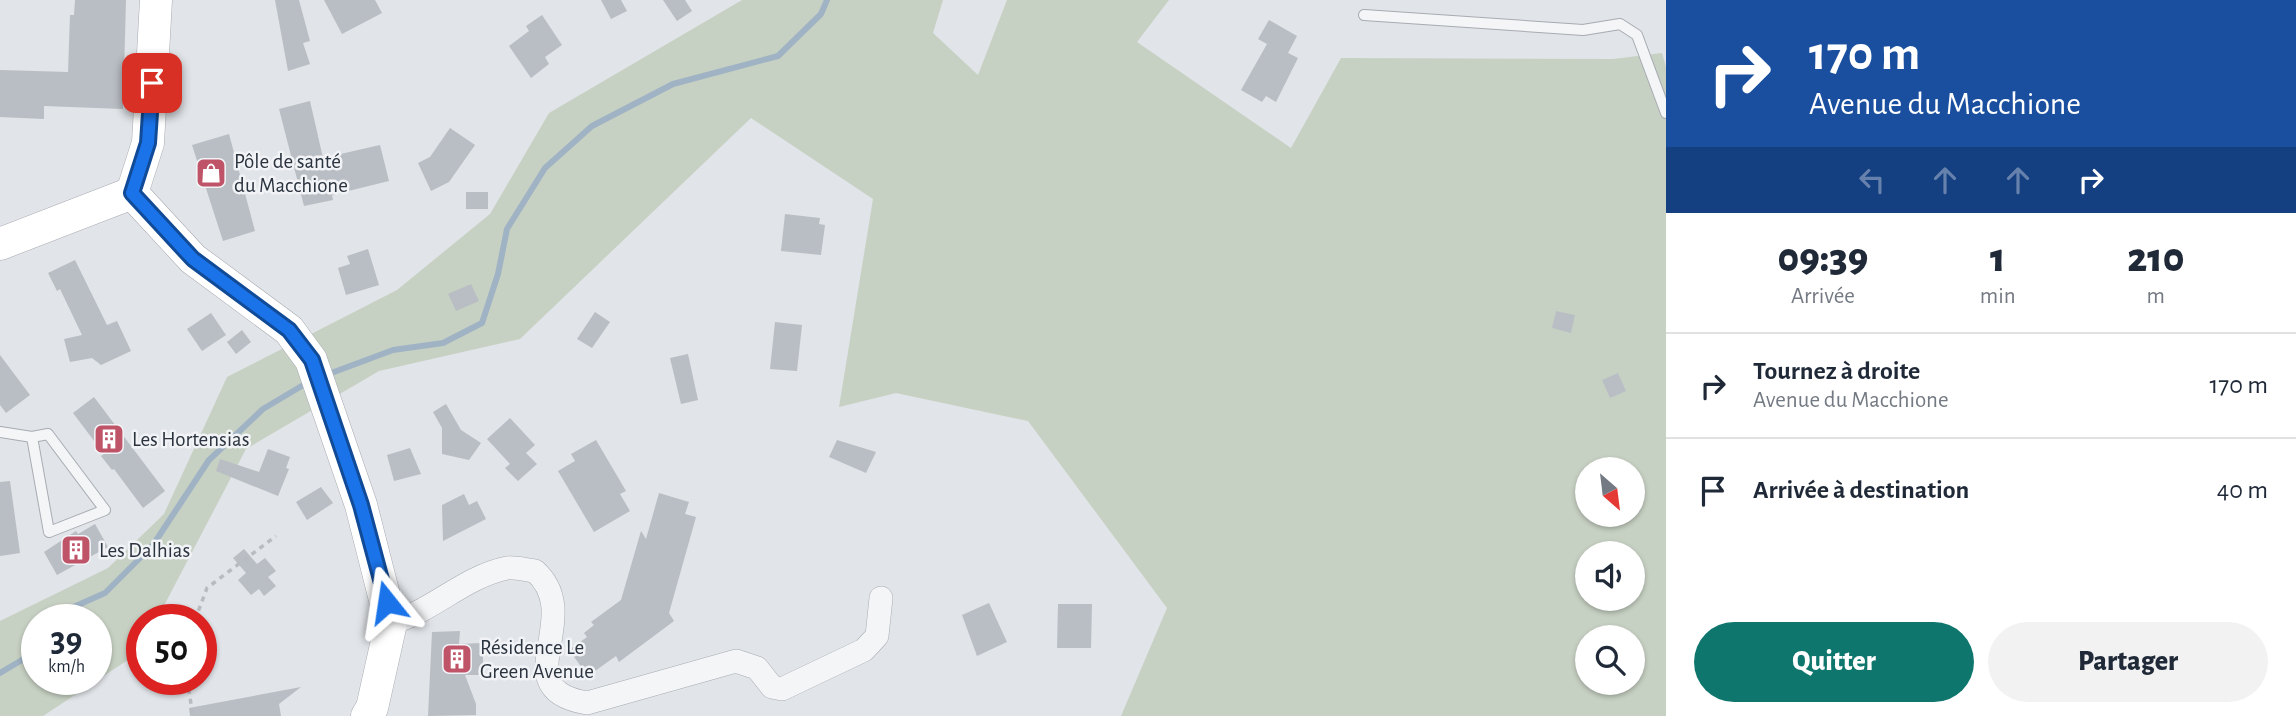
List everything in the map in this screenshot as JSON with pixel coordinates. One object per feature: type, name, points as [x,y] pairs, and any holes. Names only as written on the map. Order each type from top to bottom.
[{"type":"main road","points":[[132,193],[148,143],[156,0]]},
{"type":"main road","points":[[0,244],[132,193]]},
{"type":"main road","points":[[132,193],[193,259],[289,330],[312,360],[361,505],[391,623],[372,708],[367,716]]},
{"type":"street","points":[[391,623],[415,616],[474,580],[509,568],[535,570],[552,592],[556,606],[546,668],[552,688],[566,699],[587,703],[736,661],[757,668],[772,687],[782,689],[864,650],[877,636],[881,598]]},
{"type":"lane","points":[[1364,15],[1583,30],[1620,24],[1637,35],[1666,113]]},
{"type":"lane","points":[[0,432],[32,437],[48,434],[105,510],[49,533],[32,437]]},
{"type":"path","points":[[201,604],[207,589],[276,537]]},
{"type":"path","points":[[190,695],[193,716]]},
{"type":"green space","points":[[742,0],[943,0],[933,33],[978,75],[1007,0],[1169,0],[1137,42],[1291,148],[1341,58],[1613,59],[1662,53],[1666,67],[1666,716],[1121,716],[1167,608],[1028,421],[896,393],[839,407],[873,199],[751,118],[520,339],[379,371],[246,449],[165,604],[126,604],[126,661],[112,670],[112,604],[35,604],[108,568],[164,514],[227,377],[397,290],[490,214],[549,113]]},
{"type":"green space","points":[[21,611],[21,695],[75,695],[43,716],[0,716],[0,621]]},
{"type":"building","points":[[75,0],[126,0],[123,109],[44,106],[44,119],[0,117],[0,70],[68,72],[70,15],[74,15]]},
{"type":"building","points":[[275,0],[299,0],[310,41],[303,43],[310,64],[288,71]]},
{"type":"building","points":[[324,0],[375,0],[382,13],[342,34]]},
{"type":"building","points":[[601,0],[621,0],[627,11],[611,19]]},
{"type":"building","points":[[663,0],[685,0],[692,11],[677,21]]},
{"type":"building","points":[[542,15],[562,45],[545,57],[549,64],[531,78],[509,46],[529,31],[526,26]]},
{"type":"building","points":[[1269,20],[1297,36],[1288,53],[1298,58],[1276,102],[1266,96],[1262,102],[1241,90],[1267,44],[1258,39]]},
{"type":"building","points":[[310,101],[323,158],[380,145],[389,181],[332,195],[333,200],[304,206],[279,109]]},
{"type":"building","points":[[450,128],[475,145],[449,182],[431,191],[418,163],[430,157]]},
{"type":"building","points":[[229,134],[255,231],[223,241],[192,145]]},
{"type":"building","points":[[466,192],[488,192],[488,209],[466,209]]},
{"type":"building","points":[[785,214],[820,218],[819,224],[825,225],[821,255],[781,251]]},
{"type":"building","points":[[368,249],[379,285],[346,295],[338,268],[350,264],[347,256]]},
{"type":"building","points":[[75,260],[107,325],[117,321],[131,351],[101,365],[92,358],[70,362],[64,339],[82,335],[60,289],[57,291],[48,273]]},
{"type":"building","points":[[471,284],[479,301],[456,311],[448,294]]},
{"type":"building","points":[[1556,311],[1575,315],[1571,333],[1552,328]]},
{"type":"building","points":[[595,312],[610,322],[592,348],[577,339]]},
{"type":"building","points":[[211,313],[226,335],[202,351],[187,329]]},
{"type":"building","points":[[775,322],[802,325],[797,371],[770,369]]},
{"type":"building","points":[[242,330],[251,342],[236,354],[227,342]]},
{"type":"building","points":[[688,354],[698,400],[681,404],[670,358]]},
{"type":"building","points":[[0,355],[30,395],[6,413],[0,405]]},
{"type":"building","points":[[1618,373],[1626,391],[1610,398],[1602,380]]},
{"type":"building","name":"Les Hortensias","points":[[94,397],[165,491],[143,508],[101,456],[104,454],[73,413]]},
{"type":"building","points":[[446,404],[461,430],[481,443],[469,460],[442,454],[442,428],[433,412]]},
{"type":"building","points":[[510,418],[535,445],[526,453],[537,464],[518,481],[505,468],[510,464],[487,439]]},
{"type":"building","points":[[596,440],[626,491],[620,494],[630,511],[594,532],[558,471],[575,461],[571,454]]},
{"type":"building","points":[[837,440],[876,452],[866,473],[829,457]]},
{"type":"building","points":[[410,448],[421,474],[394,481],[387,455]]},
{"type":"building","points":[[268,449],[290,457],[286,468],[289,469],[278,496],[216,471],[220,459],[259,472]]},
{"type":"building","points":[[10,481],[20,553],[0,556],[0,482]]},
{"type":"building","points":[[321,487],[333,503],[307,520],[296,502]]},
{"type":"building","points":[[659,493],[689,502],[685,514],[696,517],[669,613],[674,621],[619,662],[616,656],[588,676],[569,650],[587,637],[584,633],[594,625],[591,622],[621,600],[641,531],[646,539]]},
{"type":"building","points":[[464,494],[469,505],[477,501],[486,519],[443,541],[442,505]]},
{"type":"building","name":"Les Dalhias","points":[[95,524],[108,547],[57,575],[44,552],[76,531],[78,534]]},
{"type":"building","points":[[244,549],[257,564],[265,558],[276,571],[268,577],[276,586],[264,596],[259,589],[251,595],[238,580],[246,573],[233,558]]},
{"type":"building","points":[[989,603],[1007,642],[977,656],[962,615]]},
{"type":"building","points":[[1058,604],[1092,604],[1091,648],[1057,648]]},
{"type":"building","name":"Résidence Le Green Avenue","points":[[460,631],[459,644],[483,643],[483,675],[465,675],[476,704],[476,715],[428,716],[432,632]]},
{"type":"building","points":[[301,687],[279,704],[281,716],[190,716],[189,708]]},
{"type":"waterway","points":[[326,375],[393,350],[443,343],[482,323],[498,274],[507,229],[545,168],[592,126],[673,84],[778,56],[821,14],[827,0]]},
{"type":"waterway","points":[[80,604],[105,593],[153,545],[209,460],[263,409],[310,381]]},
{"type":"waterway","points":[[0,673],[21,661]]},
{"type":"place","name":"Pôle de santé du Macchione","points":[[211,173]]},
{"type":"place","name":"Les Hortensias","points":[[109,439]]},
{"type":"place","name":"Les Dalhias","points":[[76,550]]},
{"type":"place","name":"Résidence Le Green Avenue","points":[[457,659]]},
{"type":"route","points":[[152,83],[148,143],[132,193],[193,259],[289,330],[312,360],[361,505],[387,602]]}]
